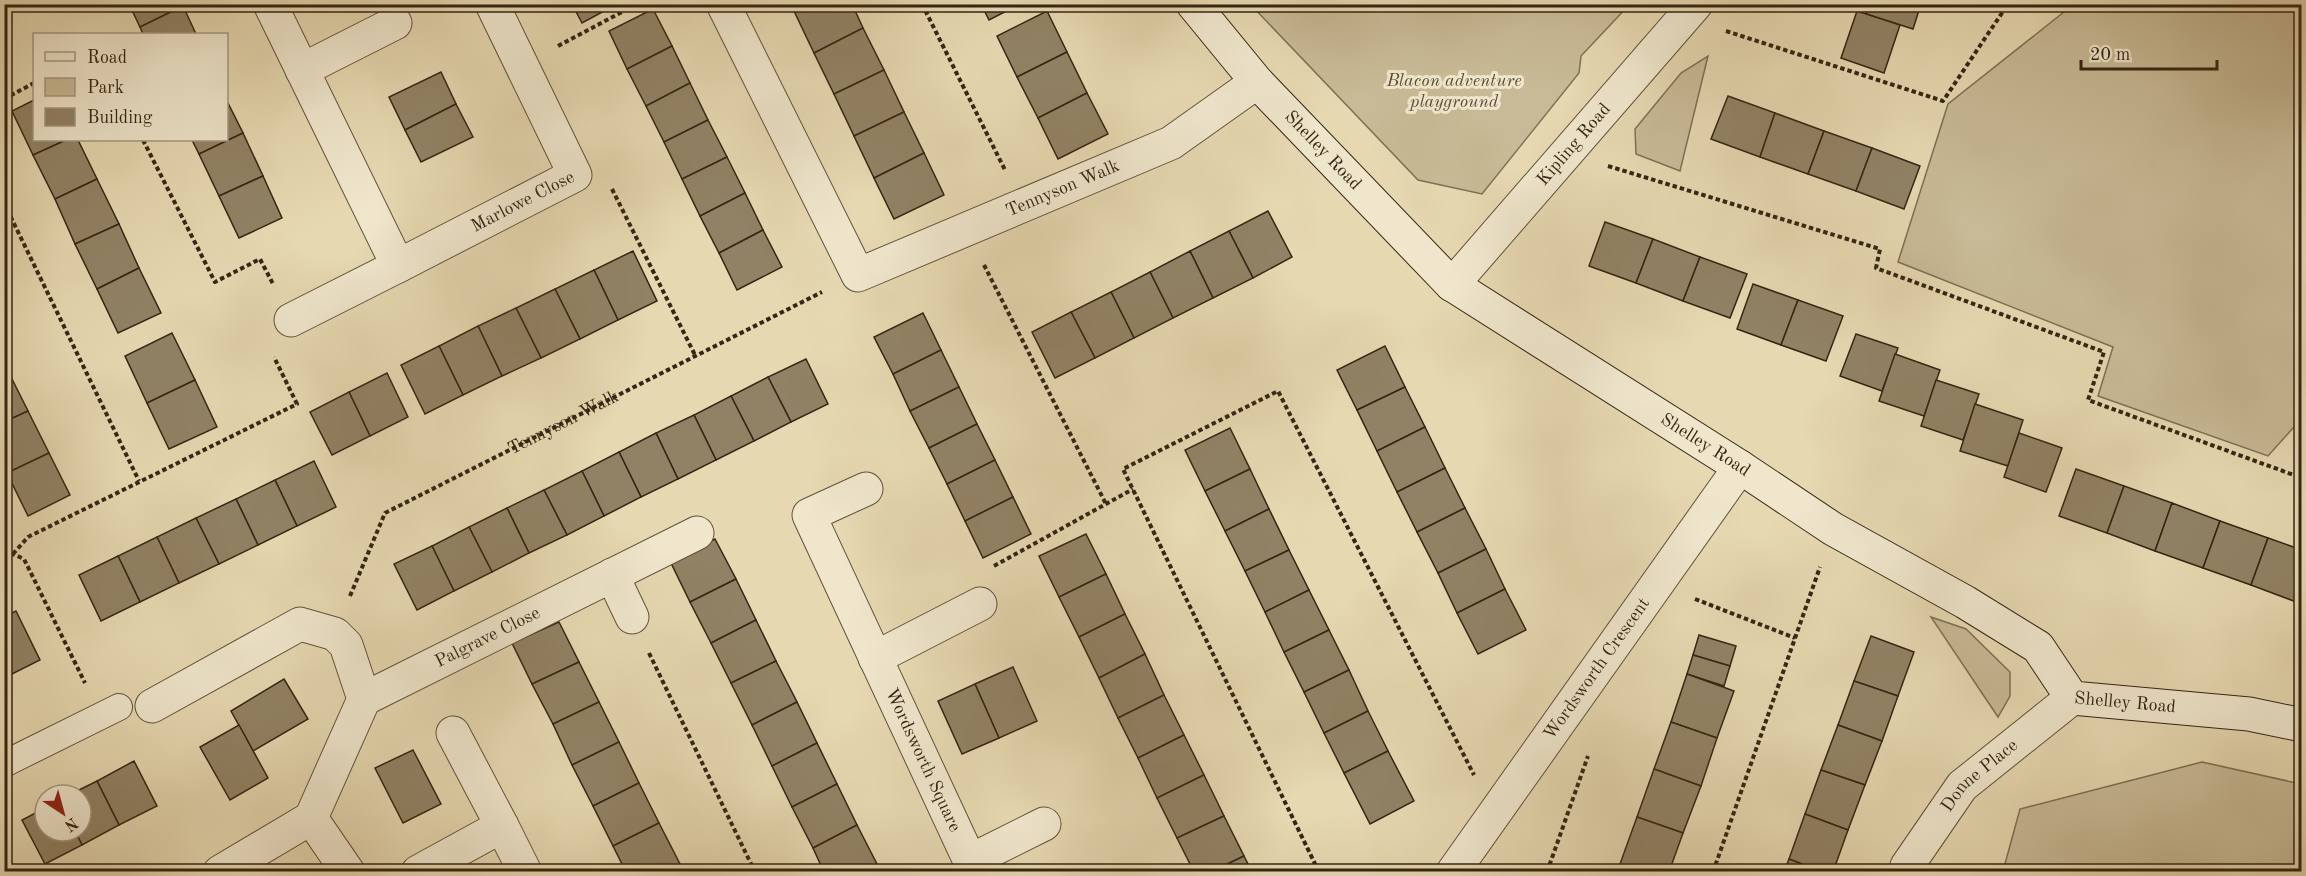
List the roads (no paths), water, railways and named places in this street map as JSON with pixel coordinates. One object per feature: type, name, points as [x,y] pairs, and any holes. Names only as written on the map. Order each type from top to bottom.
[{"type":"street","points":[[270,4],[398,266]]},
{"type":"street","name":"Marlowe Close","points":[[291,320],[575,176],[523,64],[492,4]]},
{"type":"street","name":"Tennyson Walk","points":[[723,4],[858,275],[1171,143],[1257,82]]},
{"type":"street","name":"Shelley Road","points":[[1193,4],[1257,82],[1452,285],[1740,467],[1833,529],[1965,602],[2038,647],[2072,698],[2250,714],[2301,725]]},
{"type":"street","name":"Kipling Road","points":[[1452,285],[1691,11]]},
{"type":"street","points":[[302,70],[395,23]]},
{"type":"street","name":"Wordsworth Crescent","points":[[1453,872],[1740,467]]},
{"type":"street","name":"Wordsworth Square","points":[[866,489],[809,515],[973,866],[1044,824]]},
{"type":"street","name":"Palgrave Close","points":[[364,699],[697,533]]},
{"type":"street","points":[[612,575],[632,617]]},
{"type":"street","points":[[875,658],[980,604]]},
{"type":"street","points":[[173,705],[300,624],[335,634],[346,645],[364,699],[311,818],[220,872]]},
{"type":"street","name":"Donne Place","points":[[1905,872],[1962,786],[2072,698]]},
{"type":"street","points":[[453,733],[525,872]]},
{"type":"street","points":[[311,818],[348,872]]},
{"type":"street","points":[[418,872],[502,826]]},
{"type":"lane","points":[[4,764],[110,712]]},
{"type":"park label","name":"Blacon adventure playground","points":[[1454,91]]}]
